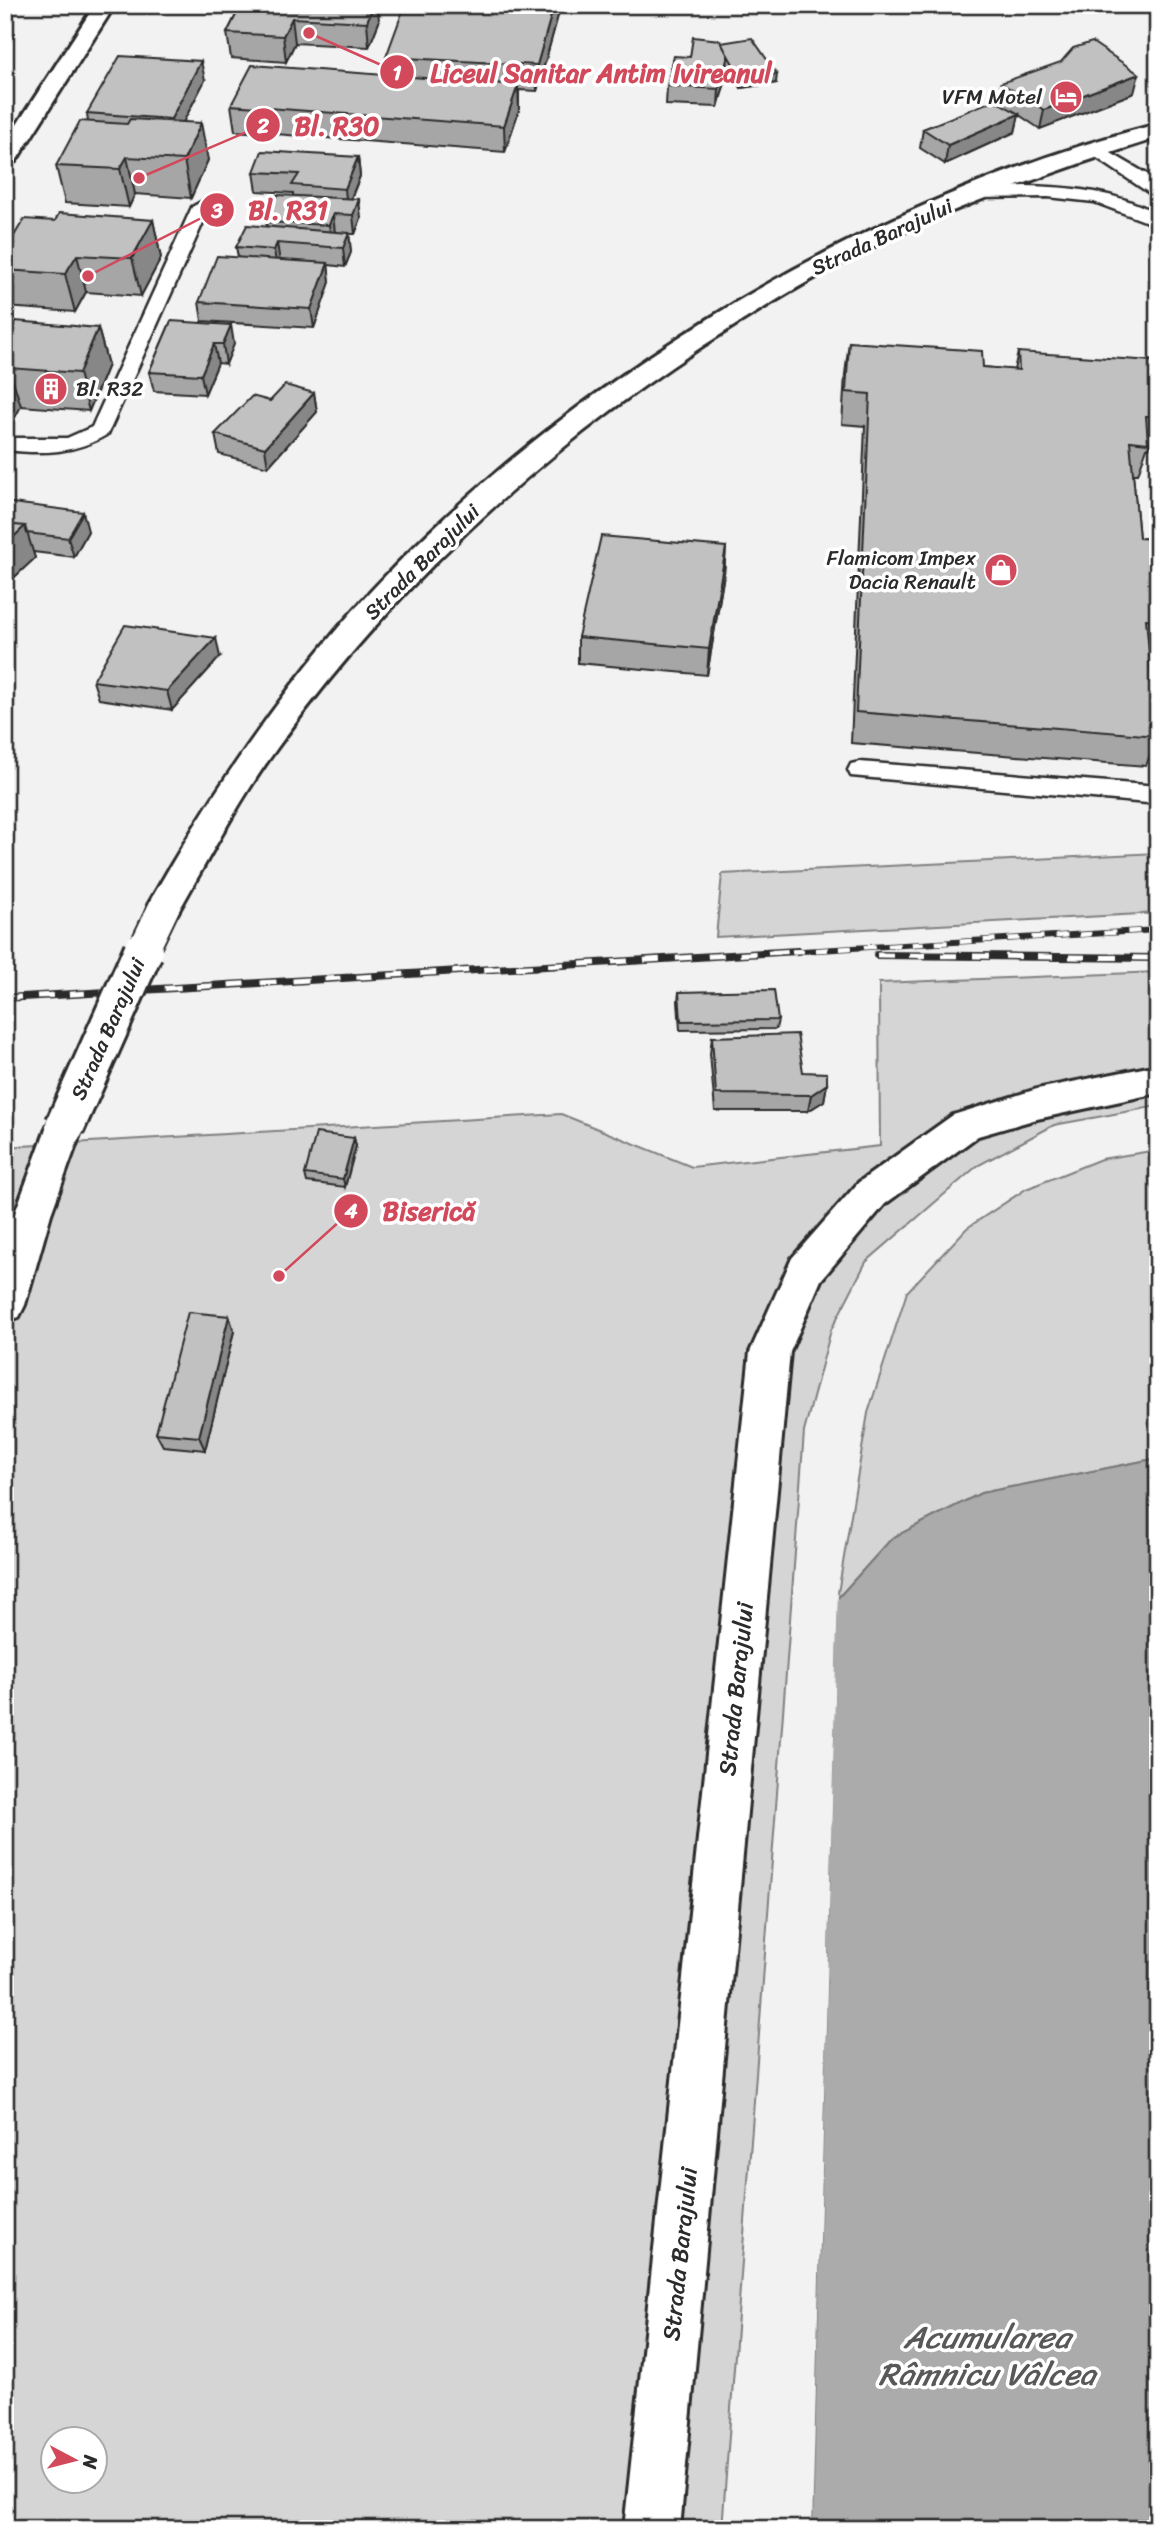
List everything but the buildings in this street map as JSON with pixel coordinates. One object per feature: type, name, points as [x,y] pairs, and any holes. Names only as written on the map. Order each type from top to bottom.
[{"type":"main road","points":[[5,161],[105,5]]},
{"type":"main road","name":"Strada Barajului","points":[[5,1306],[32,1214],[65,1126],[111,1018],[166,905],[217,814],[268,737],[335,653],[424,555],[507,479],[578,421],[678,350],[770,293],[845,252],[979,192],[1158,131]]},
{"type":"main road","name":"Strada Barajului","points":[[652,2529],[770,1352],[806,1270],[872,1193],[966,1125],[1037,1104],[1158,1079]]},
{"type":"lane","points":[[1097,150],[1146,181],[1158,194]]},
{"type":"lane","points":[[979,192],[1029,191],[1085,195],[1132,206],[1158,221]]},
{"type":"lane","points":[[5,444],[59,446],[90,439],[101,430],[201,206]]},
{"type":"lane","points":[[860,770],[1158,795]]},
{"type":"shaded area","points":[[1158,853],[1158,913],[716,937],[722,874]]},
{"type":"shaded area","points":[[1158,972],[1158,1106],[1054,1125],[977,1166],[866,1262],[831,1330],[804,1432],[722,2529],[5,2529],[5,1147],[561,1114],[692,1167],[880,1146],[879,983]]},
{"type":"shaded area","points":[[1158,1150],[1158,1458],[981,1493],[892,1538],[837,1599],[868,1413],[907,1292],[967,1228],[1026,1189],[1101,1159]]},
{"type":"water","name":"Acumularea Râmnicu Vâlcea","points":[[1158,1458],[1158,2529],[812,2529],[837,1599],[892,1538],[981,1493]]},
{"type":"pier","points":[[838,1593],[812,2529],[809,2529],[833,1599]]},
{"type":"railway","points":[[768,953],[1158,930]]},
{"type":"railway","points":[[5,998],[798,951]]},
{"type":"railway","points":[[877,955],[1158,958]]},
{"type":"place","name":"Liceul Sanitar Antim Ivireanul","points":[[309,33]]},
{"type":"place","name":"VFM Motel","points":[[1066,97]]},
{"type":"place","name":"Bl. R30","points":[[139,178]]},
{"type":"place","name":"Bl. R31","points":[[88,276]]},
{"type":"place","name":"Bl. R32","points":[[51,389]]},
{"type":"place","name":"Flamicom Impex Dacia Renault","points":[[1001,570]]},
{"type":"place","name":"Biserică","points":[[279,1276]]}]
